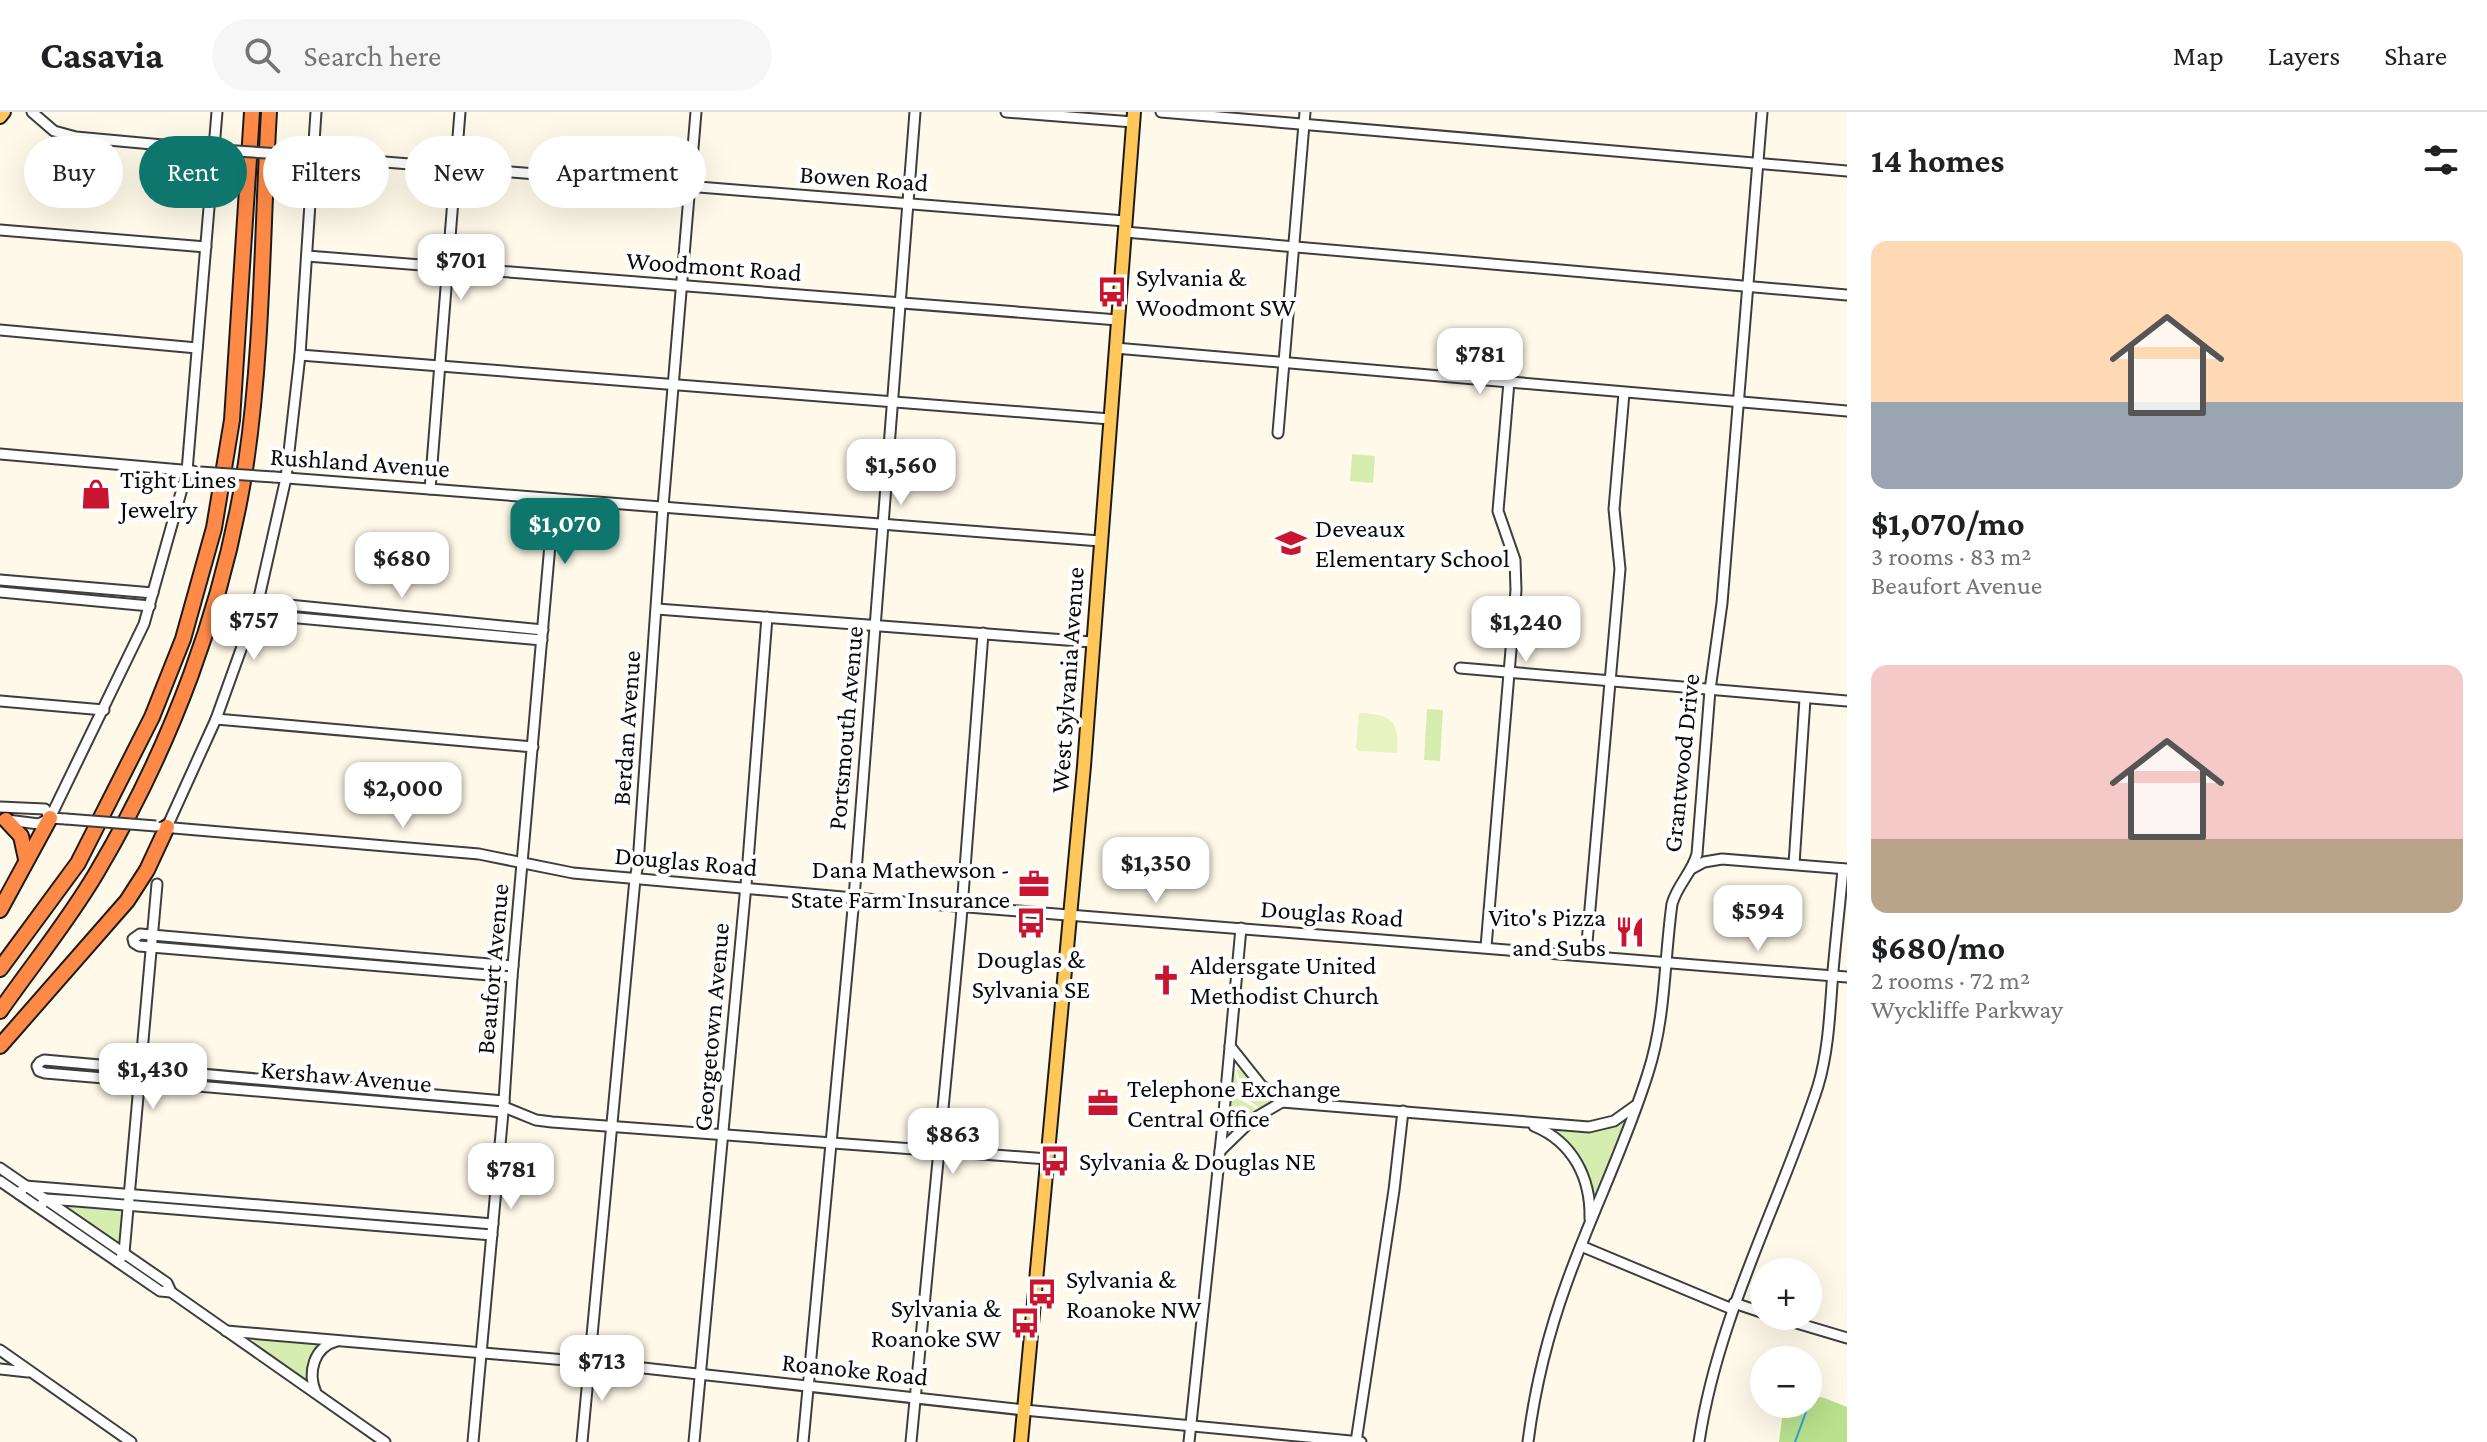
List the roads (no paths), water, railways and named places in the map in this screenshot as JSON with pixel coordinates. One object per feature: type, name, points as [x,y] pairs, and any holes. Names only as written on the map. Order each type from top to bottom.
[{"type":"highway","points":[[0,969],[78,863],[152,717],[188,625],[214,528],[232,420],[252,112]]},
{"type":"highway","points":[[0,1011],[97,873],[155,759],[191,676],[224,570],[251,421],[269,112]]},
{"type":"highway","points":[[259,320],[267,266],[276,112]]},
{"type":"highway","points":[[2,815],[21,836],[26,859]]},
{"type":"highway","points":[[0,910],[50,818]]},
{"type":"highway","points":[[0,1046],[127,901],[147,870],[162,827]]},
{"type":"main road","name":"West Sylvania Avenue","points":[[1021,1442],[1092,642],[1133,117]]},
{"type":"street","name":"Bowen Road","points":[[32,112],[54,131],[76,137],[139,143]]},
{"type":"street","points":[[217,112],[217,136]]},
{"type":"street","points":[[314,136],[316,112]]},
{"type":"street","points":[[458,136],[460,112]]},
{"type":"street","name":"Berdan Avenue","points":[[694,136],[696,112]]},
{"type":"street","name":"Portsmouth Avenue","points":[[803,1442],[854,898],[915,112]]},
{"type":"street","points":[[1006,112],[1133,117]]},
{"type":"street","points":[[1161,112],[1847,171]]},
{"type":"street","points":[[1278,433],[1305,112]]},
{"type":"street","name":"Grantwood Drive","points":[[1528,1442],[1548,1340],[1564,1289],[1637,1104],[1659,1034],[1674,898],[1680,883],[1691,869],[1699,846],[1762,112]]},
{"type":"street","name":"Bowen Road","points":[[706,188],[909,204],[1294,247],[1847,295]]},
{"type":"street","points":[[50,818],[144,624],[187,471],[210,208]]},
{"type":"street","points":[[162,827],[216,719],[258,602],[286,478],[300,355],[310,208]]},
{"type":"street","points":[[430,489],[452,208]]},
{"type":"street","name":"Berdan Avenue","points":[[582,1442],[638,864],[663,507],[689,208]]},
{"type":"street","points":[[0,230],[206,247]]},
{"type":"street","name":"Woodmont Road","points":[[307,256],[1118,320]]},
{"type":"street","points":[[0,330],[197,348]]},
{"type":"street","points":[[1115,348],[1847,411]]},
{"type":"street","points":[[300,355],[1110,419]]},
{"type":"street","points":[[1486,947],[1516,590],[1515,560],[1498,511],[1509,382]]},
{"type":"street","points":[[1586,954],[1620,564],[1614,509],[1624,393]]},
{"type":"street","name":"Rushland Avenue","points":[[0,454],[1100,541]]},
{"type":"street","name":"Beaufort Avenue","points":[[473,1442],[554,499]]},
{"type":"street","points":[[0,580],[153,593]]},
{"type":"street","points":[[0,592],[150,606]]},
{"type":"street","points":[[258,602],[542,635]]},
{"type":"street","points":[[657,609],[1092,642]]},
{"type":"street","points":[[253,614],[542,635]]},
{"type":"street","name":"Georgetown Avenue","points":[[694,1442],[746,888],[767,617]]},
{"type":"street","points":[[911,1442],[962,906],[983,633]]},
{"type":"street","points":[[1460,668],[1847,701]]},
{"type":"street","points":[[1794,864],[1805,699]]},
{"type":"street","points":[[0,701],[104,710]]},
{"type":"street","points":[[216,719],[533,747]]},
{"type":"street","name":"Douglas Road","points":[[2,815],[45,809],[50,818],[466,852],[573,873],[635,879],[1847,977]]},
{"type":"street","points":[[1691,869],[1717,860],[1845,869],[1832,1003],[1818,1083],[1733,1306],[1711,1383],[1699,1442]]},
{"type":"street","points":[[121,1257],[157,884]]},
{"type":"street","points":[[1839,910],[1847,898]]},
{"type":"street","points":[[1189,1442],[1241,928]]},
{"type":"street","points":[[512,977],[139,946],[133,939],[140,934],[513,966]]},
{"type":"street","points":[[1230,1046],[1261,1085],[1282,1102]]},
{"type":"street","name":"Kershaw Avenue","points":[[504,1107],[45,1073],[39,1071],[37,1066],[44,1060],[140,1068],[504,1107],[536,1120],[1048,1159]]},
{"type":"street","points":[[1220,1151],[1253,1119],[1282,1102],[1596,1127],[1620,1118],[1637,1104]]},
{"type":"street","points":[[1358,1442],[1403,1111]]},
{"type":"street","points":[[1519,1122],[1550,1134],[1578,1162],[1590,1197],[1590,1226]]},
{"type":"street","points":[[0,1168],[22,1190],[121,1257],[160,1291],[171,1292],[385,1442]]},
{"type":"street","points":[[0,1181],[22,1190],[492,1235]]},
{"type":"street","points":[[42,1204],[128,1200],[493,1224]]},
{"type":"street","points":[[1581,1246],[1733,1306],[1750,1310]]},
{"type":"street","points":[[1820,1330],[1847,1338]]},
{"type":"street","name":"Roanoke Road","points":[[226,1331],[589,1362],[1024,1410],[1358,1442]]},
{"type":"street","points":[[317,1394],[311,1376],[315,1359],[332,1341],[345,1340]]},
{"type":"street","points":[[0,1350],[131,1442]]},
{"type":"street","points":[[0,1369],[33,1373]]},
{"type":"waterway","points":[[1795,1442],[1804,1418]]},
{"type":"place","name":"Sylvania & Woodmont SW","points":[[1112,292]]},
{"type":"place","name":"Tight Lines Jewelry","points":[[96,494]]},
{"type":"place","name":"Deveaux Elementary School","points":[[1291,543]]},
{"type":"place","name":"Dana Mathewson - State Farm Insurance","points":[[1034,884]]},
{"type":"place","name":"Douglas & Sylvania SE","points":[[1031,923]]},
{"type":"place","name":"Vito's Pizza and Subs","points":[[1630,932]]},
{"type":"place","name":"Aldersgate United Methodist Church","points":[[1166,980]]},
{"type":"place","name":"Telephone Exchange Central Office","points":[[1103,1103]]},
{"type":"place","name":"Sylvania & Douglas NE","points":[[1055,1161]]},
{"type":"place","name":"Sylvania & Roanoke NW","points":[[1042,1294]]},
{"type":"place","name":"Sylvania & Roanoke SW","points":[[1025,1323]]}]
